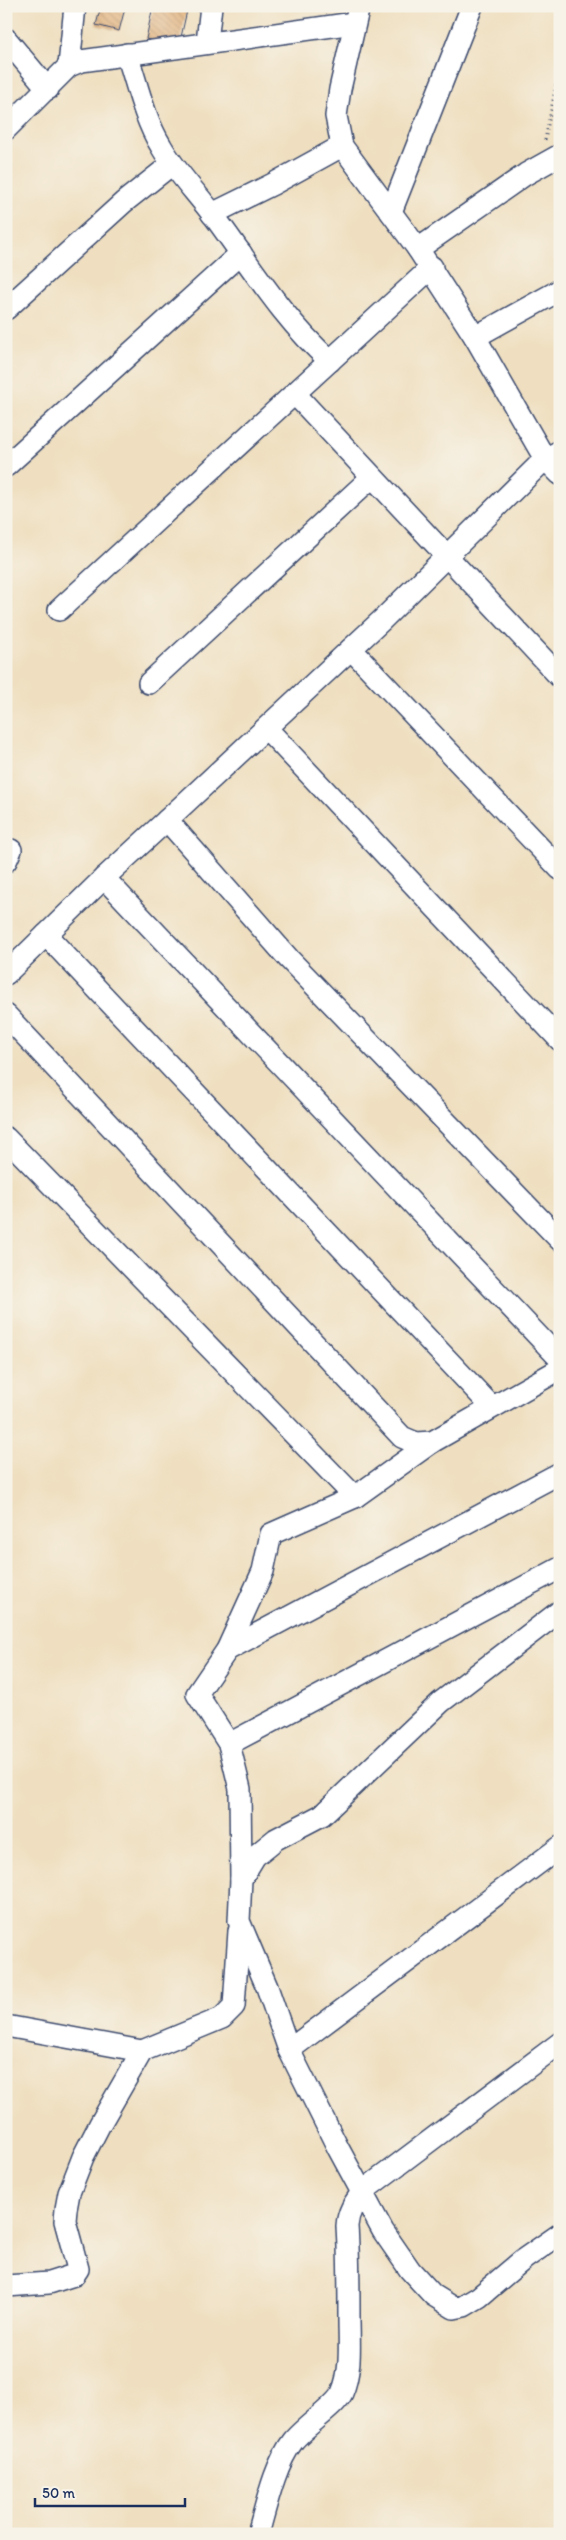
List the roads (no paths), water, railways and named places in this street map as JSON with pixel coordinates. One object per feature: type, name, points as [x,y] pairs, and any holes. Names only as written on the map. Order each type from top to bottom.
[{"type":"street","points":[[69,66],[75,6]]},
{"type":"street","points":[[207,42],[211,6]]},
{"type":"street","points":[[391,212],[472,6]]},
{"type":"street","points":[[6,129],[69,66],[86,60],[207,42],[356,14],[336,116],[342,146],[432,267],[552,455],[560,474]]},
{"type":"street","points":[[6,39],[48,89]]},
{"type":"street","points":[[127,54],[152,126],[172,164],[242,253],[274,299],[307,340],[330,361]]},
{"type":"street","points":[[212,214],[265,188],[342,146]]},
{"type":"street","points":[[418,249],[540,166],[560,155]]},
{"type":"street","points":[[6,310],[124,202],[172,164]]},
{"type":"street","points":[[6,466],[242,253]]},
{"type":"street","points":[[59,610],[432,267]]},
{"type":"street","points":[[475,337],[560,290]]},
{"type":"street","points":[[295,394],[560,677]]},
{"type":"street","points":[[6,974],[104,878],[267,729],[552,455]]},
{"type":"street","points":[[149,684],[372,476]]},
{"type":"street","points":[[351,649],[560,869]]},
{"type":"street","points":[[267,729],[560,1040]]},
{"type":"street","points":[[167,820],[289,959],[560,1240]]},
{"type":"street","points":[[104,878],[560,1359]]},
{"type":"street","points":[[46,935],[492,1407]]},
{"type":"street","points":[[6,1015],[402,1437],[416,1443],[432,1442]]},
{"type":"street","points":[[6,1138],[355,1497]]},
{"type":"street","points":[[6,2026],[142,2051],[222,2018],[229,2013],[236,1996],[241,1879],[240,1789],[229,1744],[197,1694],[227,1650],[263,1572],[272,1534],[355,1497],[432,1442],[560,1369]]},
{"type":"street","points":[[227,1650],[560,1474]]},
{"type":"street","points":[[229,1744],[560,1568]]},
{"type":"street","points":[[241,1879],[255,1856],[276,1839],[322,1815],[441,1702],[560,1612]]},
{"type":"street","points":[[289,2050],[560,1846]]},
{"type":"street","points":[[239,1921],[267,1987],[289,2050],[338,2148],[383,2231],[410,2270],[433,2295],[454,2308],[464,2306],[480,2297],[519,2262],[560,2234]]},
{"type":"street","points":[[258,2534],[267,2498],[291,2443],[303,2429],[334,2404],[341,2395],[346,2382],[349,2357],[348,2216],[363,2191],[560,2044]]},
{"type":"street","points":[[6,2286],[49,2283],[70,2277],[78,2269],[65,2221],[69,2193],[100,2124],[142,2051]]}]
